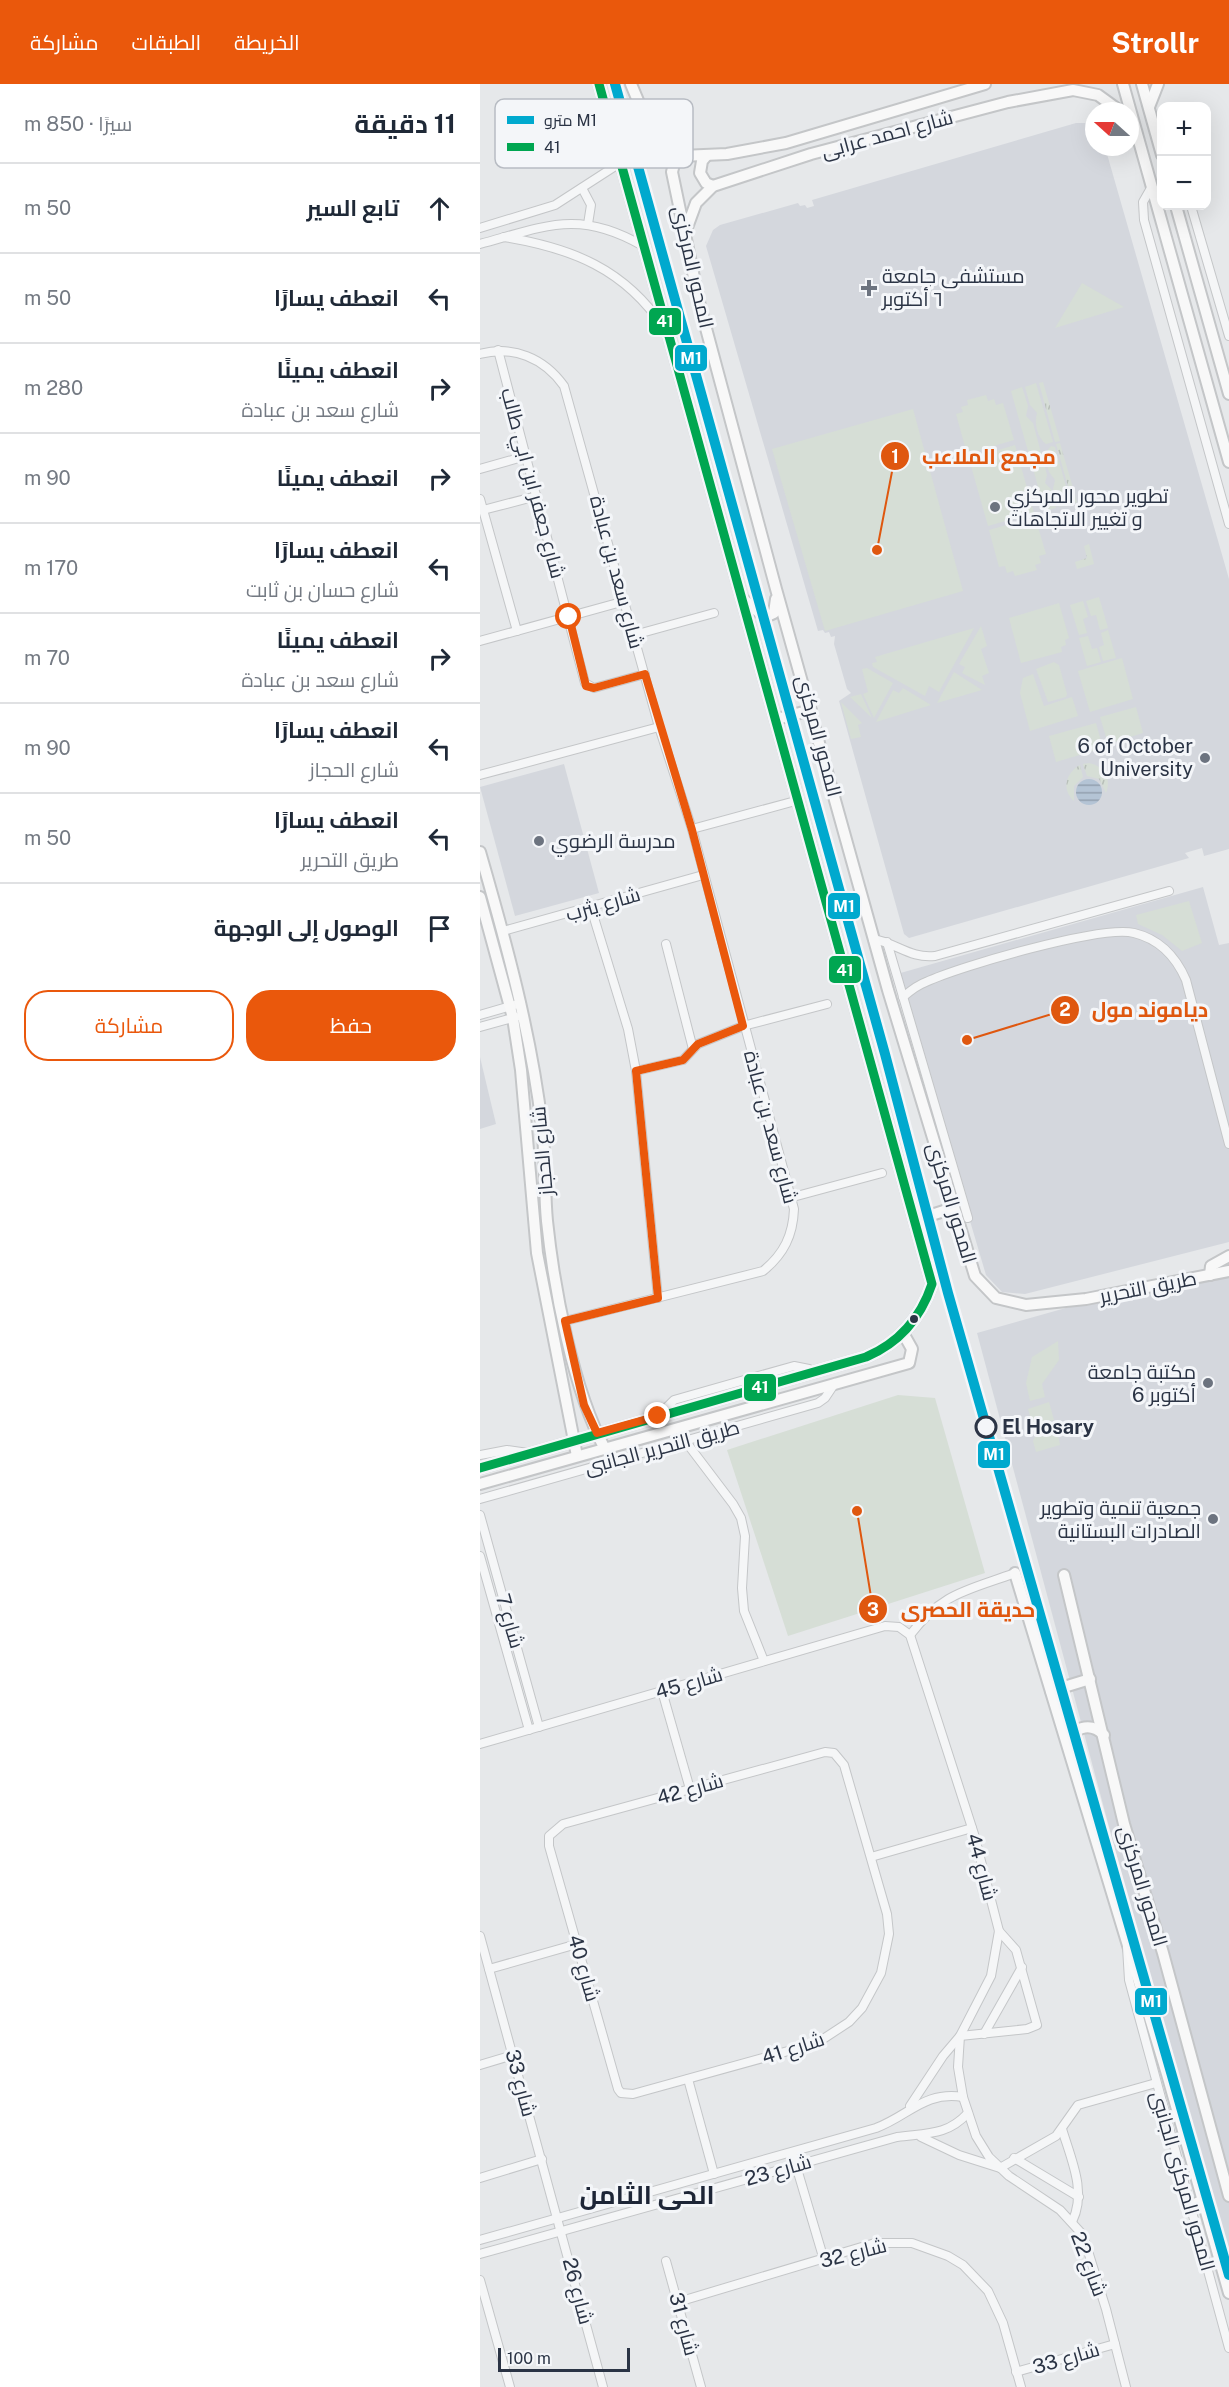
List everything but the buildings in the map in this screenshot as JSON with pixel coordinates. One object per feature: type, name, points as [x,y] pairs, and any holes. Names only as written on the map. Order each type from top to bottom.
[{"type":"main road","name":"المحور المركزى","points":[[599,84],[603,99]]},
{"type":"main road","points":[[631,84],[637,99]]},
{"type":"main road","name":"شارع احمد عرابى","points":[[693,156],[742,152],[812,137],[986,84]]},
{"type":"main road","points":[[1123,84],[1127,102]]},
{"type":"main road","points":[[1142,84],[1157,139]]},
{"type":"main road","points":[[1149,108],[1158,84]]},
{"type":"main road","name":"شارع احمد عرابى","points":[[713,186],[811,154],[1008,102],[1077,87],[1098,95],[1108,102]]},
{"type":"main road","points":[[1139,146],[1229,462]]},
{"type":"main road","points":[[684,239],[690,214],[713,186],[703,180],[700,173],[700,165],[707,155]]},
{"type":"main road","name":"المحور المركزى","points":[[622,168],[933,1284],[924,1305],[903,1333]]},
{"type":"main road","name":"المحور المركزى","points":[[673,168],[684,239],[776,589],[873,939],[952,1208],[975,1276],[996,1298],[1026,1305],[1086,1299]]},
{"type":"main road","points":[[1177,210],[1229,394]]},
{"type":"main road","points":[[743,599],[760,615],[770,617],[775,611],[776,589]]},
{"type":"main road","points":[[777,719],[811,710]]},
{"type":"main road","name":"شارع الحجاز","points":[[480,852],[503,931],[515,1004]]},
{"type":"main road","name":"شارع الحجاز","points":[[480,897],[518,1016],[542,1126],[550,1247],[584,1405],[605,1449]]},
{"type":"main road","name":"شارع الحجاز","points":[[518,1016],[537,1253],[573,1441],[578,1456]]},
{"type":"main road","points":[[916,1220],[952,1208]]},
{"type":"main road","name":"طريق التحرير","points":[[1209,1275],[1211,1266],[1229,1256]]},
{"type":"main road","name":"طريق التحرير","points":[[1086,1299],[1229,1271]]},
{"type":"main road","points":[[480,1468],[597,1433],[814,1374],[874,1354],[903,1333],[912,1349],[909,1363],[726,1417],[480,1484]]},
{"type":"main road","name":"المحور المركزى","points":[[1015,1573],[1128,1942],[1229,2293]]},
{"type":"main road","name":"المحور المركزى","points":[[1064,1575],[1124,1824],[1169,1975],[1229,2196]]},
{"type":"main road","points":[[1052,1691],[1090,1679]]},
{"type":"main road","points":[[1068,1746],[1072,1734],[1082,1727],[1094,1727],[1104,1735]]},
{"type":"main road","points":[[1190,2205],[1202,2201]]},
{"type":"street","points":[[480,228],[545,209],[611,168]]},
{"type":"street","points":[[582,188],[591,205],[588,224]]},
{"type":"street","points":[[1151,188],[1143,202],[1144,220],[1229,524]]},
{"type":"street","points":[[1192,210],[1229,336]]},
{"type":"street","points":[[480,244],[560,225],[588,224],[612,230],[643,246]]},
{"type":"street","points":[[504,237],[546,244],[596,264],[636,292],[669,336]]},
{"type":"street","name":"شارع سعد بن عبادة","points":[[480,354],[498,350],[531,357],[551,370],[564,386],[659,727],[692,830],[743,1026],[793,1197],[794,1221],[789,1238],[780,1254],[763,1271],[565,1321]]},
{"type":"street","name":"شارع جعفر ابن ابي طالب","points":[[498,350],[586,686],[594,688],[645,674]]},
{"type":"street","points":[[480,469],[526,456]]},
{"type":"street","points":[[483,510],[537,496]]},
{"type":"street","points":[[480,499],[518,631]]},
{"type":"street","points":[[480,641],[625,601]]},
{"type":"street","points":[[634,635],[714,613]]},
{"type":"street","points":[[480,775],[659,727]]},
{"type":"street","points":[[692,830],[799,800]]},
{"type":"street","name":"شارع يثرب","points":[[503,931],[703,875]]},
{"type":"street","points":[[873,939],[887,942],[916,956],[935,956],[1169,891]]},
{"type":"street","points":[[591,908],[628,1029],[636,1071],[658,1298]]},
{"type":"street","points":[[903,997],[934,978],[1004,957],[1096,934],[1123,931],[1150,939],[1172,956],[1186,980],[1229,1144]]},
{"type":"street","points":[[887,942],[968,1218]]},
{"type":"street","points":[[666,944],[693,1049]]},
{"type":"street","points":[[480,1015],[515,1004]]},
{"type":"street","points":[[636,1071],[683,1060],[704,1041],[743,1026],[827,1004]]},
{"type":"street","points":[[480,1027],[518,1016]]},
{"type":"street","points":[[793,1197],[882,1173]]},
{"type":"street","name":"طريق التحرير الجانبى","points":[[480,1498],[605,1462],[686,1442],[818,1403],[825,1398],[836,1383]]},
{"type":"street","points":[[686,1442],[741,1518],[745,1536],[742,1588],[744,1611],[764,1661]]},
{"type":"street","points":[[480,1455],[507,1450],[529,1453]]},
{"type":"street","name":"شارع 7","points":[[480,1515],[540,1727]]},
{"type":"street","name":"شارع 7","points":[[480,1556],[529,1730]]},
{"type":"street","points":[[910,1635],[932,1608],[949,1597],[1015,1573]]},
{"type":"street","name":"شارع 45","points":[[480,1744],[885,1626],[899,1627],[910,1635]]},
{"type":"street","name":"شارع 44","points":[[910,1635],[972,1827],[999,1931],[995,1961],[988,1983],[960,2036],[958,2067],[968,2113]]},
{"type":"street","points":[[662,1691],[690,1789]]},
{"type":"street","name":"شارع 42","points":[[549,1836],[563,1824],[816,1753],[834,1753]]},
{"type":"street","name":"شارع 41","points":[[628,2095],[817,2043],[834,2034],[862,2008],[881,1973],[889,1934],[887,1914],[844,1765],[834,1753]]},
{"type":"street","points":[[871,1857],[972,1827]]},
{"type":"street","name":"شارع 40","points":[[549,1836],[549,1846],[618,2089],[628,2095]]},
{"type":"street","points":[[905,2114],[960,2036],[1034,2028],[1037,2025],[1023,1967],[1016,1950],[999,1931]]},
{"type":"street","name":"شارع 33","points":[[480,1935],[562,2231]]},
{"type":"street","name":"المحور المركزى الجانبى","points":[[1128,1942],[1127,1971],[1155,2083],[1229,2348]]},
{"type":"street","points":[[489,1968],[577,1944]]},
{"type":"street","points":[[984,2034],[1023,1967]]},
{"type":"street","points":[[480,2065],[513,2055]]},
{"type":"street","points":[[688,2079],[714,2174]]},
{"type":"street","points":[[917,2135],[959,2155],[1000,2168],[1014,2158],[1048,2142],[1062,2129],[1071,2112],[1086,2101],[1155,2083]]},
{"type":"street","name":"شارع 23","points":[[480,2240],[876,2128],[905,2114],[926,2099],[951,2095],[963,2097]]},
{"type":"street","name":"شارع 23","points":[[480,2254],[897,2137],[946,2131],[968,2113]]},
{"type":"street","name":"شارع 22","points":[[968,2113],[982,2147],[1000,2168],[1072,2222],[1083,2235],[1116,2344],[1126,2387]]},
{"type":"street","points":[[1062,2129],[1079,2197],[1072,2222]]},
{"type":"street","points":[[792,2152],[824,2260]]},
{"type":"street","points":[[1014,2158],[1079,2197]]},
{"type":"street","points":[[480,2178],[542,2159]]},
{"type":"street","points":[[730,2169],[734,2182]]},
{"type":"street","name":"شارع 26","points":[[562,2231],[603,2387]]},
{"type":"street","name":"شارع 32","points":[[678,2302],[875,2244],[912,2243],[948,2256],[970,2271],[988,2291],[997,2306],[1021,2387]]},
{"type":"street","name":"شارع 31","points":[[666,2261],[701,2387]]},
{"type":"street","points":[[480,2280],[510,2387]]},
{"type":"street","name":"شارع 33","points":[[1016,2372],[1116,2344]]},
{"type":"shaded area","name":"تطوير محور المركزي و تغيير الاتجاهات","points":[[1076,123],[1085,123],[1085,156],[1108,156],[1229,579],[1229,849],[1204,856],[1202,848],[1185,853],[1189,858],[909,938],[904,934],[839,701],[851,693],[847,689],[834,644],[835,636],[831,637],[829,632],[825,633],[823,630],[818,631],[706,246],[713,230],[720,225],[798,203],[807,208],[814,206],[812,200]]},
{"type":"shaded area","name":"مدرسة الرضوي","points":[[564,764],[599,893],[515,916],[480,787]]},
{"type":"shaded area","points":[[1203,887],[1219,945],[1229,943],[1229,1242],[1025,1294],[1002,1292],[986,1275],[897,974]]},
{"type":"shaded area","points":[[480,1057],[496,1124],[480,1129]]},
{"type":"shaded area","points":[[1229,1262],[1229,2267],[977,1333]]},
{"type":"green space","points":[[1082,283],[1124,307],[1055,328]]},
{"type":"green space","points":[[1043,382],[1060,441],[1055,442],[1039,383]]},
{"type":"green space","points":[[1036,383],[1053,442],[1046,444],[1038,434],[1037,413],[1030,405],[1025,387]]},
{"type":"green space","points":[[1022,387],[1028,406],[1026,416],[1033,423],[1047,475],[1045,483],[1051,489],[1056,508],[1045,511],[1011,391]]},
{"type":"green space","points":[[986,395],[988,401],[994,399],[996,405],[1003,403],[1014,440],[967,454],[956,414],[963,412],[961,407],[968,405],[967,400]]},
{"type":"green space","points":[[913,409],[963,591],[825,631],[772,449]]},
{"type":"green space","points":[[1060,443],[1077,502],[1073,504],[1056,444]]},
{"type":"green space","points":[[1015,445],[1034,513],[988,526],[969,459]]},
{"type":"green space","points":[[1051,446],[1055,447],[1071,504],[1059,507],[1053,489],[1055,480],[1049,472],[1044,454]]},
{"type":"green space","points":[[1035,517],[1046,554],[1039,556],[1041,563],[1035,565],[1037,570],[1015,576],[1013,571],[1007,573],[1005,566],[999,567],[989,530]]},
{"type":"green space","points":[[1089,544],[1094,564],[1077,569],[1075,562],[1087,558],[1084,546]]},
{"type":"green space","points":[[1099,597],[1108,628],[1100,630],[1096,615],[1091,616],[1086,601]]},
{"type":"green space","points":[[1083,601],[1088,617],[1083,619],[1087,633],[1079,635],[1070,605]]},
{"type":"green space","points":[[1059,603],[1069,638],[1065,640],[1066,645],[1061,647],[1062,652],[1021,663],[1009,618]]},
{"type":"green space","points":[[981,626],[987,646],[981,649],[989,673],[982,676],[985,685],[962,673],[965,667],[959,664]]},
{"type":"green space","points":[[974,628],[939,692],[929,686],[925,696],[873,667],[872,663],[877,662],[875,657]]},
{"type":"green space","points":[[1108,630],[1116,658],[1103,661],[1099,647],[1104,645],[1101,633]]},
{"type":"green space","points":[[1088,636],[1092,649],[1097,648],[1101,662],[1087,666],[1079,638]]},
{"type":"green space","points":[[1122,658],[1133,699],[1090,712],[1078,671]]},
{"type":"green space","points":[[1054,662],[1059,665],[1067,694],[1066,697],[1048,702],[1036,669]]},
{"type":"green space","points":[[867,668],[893,683],[874,718],[863,694],[868,692],[862,669]]},
{"type":"green space","points":[[954,672],[982,690],[937,703]]},
{"type":"green space","points":[[1033,674],[1044,706],[1072,697],[1078,716],[1030,731],[1020,693],[1023,678]]},
{"type":"green space","points":[[903,688],[931,705],[876,722],[893,690],[899,693]]},
{"type":"green space","points":[[861,694],[872,718],[850,697]]},
{"type":"green space","points":[[841,702],[862,723],[858,725],[861,737],[851,739]]},
{"type":"green space","points":[[1136,707],[1143,733],[1108,744],[1100,717]]},
{"type":"green space","points":[[1096,723],[1103,748],[1056,762],[1049,736]]},
{"type":"green space","points":[[1089,763],[1103,770],[1108,783],[1106,793],[1099,779],[1087,776],[1083,764]]},
{"type":"green space","points":[[1080,765],[1083,777],[1074,786],[1074,801],[1066,786],[1071,772]]},
{"type":"green space","points":[[1189,901],[1202,943],[1182,951],[1162,935],[1138,924],[1136,915]]},
{"type":"green space","points":[[1058,1341],[1059,1360],[1042,1384],[1045,1397],[1030,1401],[1026,1383],[1032,1357]]},
{"type":"green space","points":[[898,1395],[935,1398],[985,1573],[788,1636],[727,1450]]},
{"type":"green space","points":[[1049,1402],[1054,1420],[1033,1427],[1028,1409]]},
{"type":"green space","points":[[1056,1425],[1060,1445],[1036,1452],[1033,1441],[1038,1431]]},
{"type":"water","points":[[1089,779],[1098,783],[1102,792],[1098,801],[1089,805],[1080,801],[1076,792],[1080,783]]},
{"type":"metro line","name":"M1","points":[[615,84],[619,99]]},
{"type":"metro line","name":"M1","points":[[638,168],[885,1054],[948,1293],[1229,2275]]},
{"type":"transit line","name":"41","points":[[599,84],[603,99]]},
{"type":"transit line","name":"41","points":[[480,1468],[866,1357],[889,1344],[907,1328],[922,1307],[932,1284],[622,168]]},
{"type":"place","name":"مستشفى جامعة ٦ أكتوبر","points":[[869,288]]},
{"type":"place","name":"تطوير محور المركزي و تغيير الاتجاهات","points":[[995,507]]},
{"type":"place","name":"مجمع الملاعب","points":[[877,550]]},
{"type":"place","name":"6 of October University","points":[[1205,758]]},
{"type":"place","name":"مدرسة الرضوي","points":[[539,841]]},
{"type":"place","name":"دياموند مول","points":[[967,1040]]},
{"type":"place","name":"مكتبة جامعة 6 أكتوبر","points":[[1208,1383]]},
{"type":"place","name":"El Hosary","points":[[986,1427]]},
{"type":"place","name":"حديقة الحصرى","points":[[857,1511]]},
{"type":"place","name":"جمعية تنمية وتطوير الصادرات البستانية","points":[[1213,1519]]},
{"type":"district","name":"الحى الثامن","points":[[647,2194]]},
{"type":"route","points":[[569,617],[586,686],[594,688],[645,674],[659,727],[692,830],[743,1026],[698,1044],[683,1060],[636,1071],[643,1117],[658,1298],[565,1321],[584,1405],[597,1433],[658,1416]]}]
